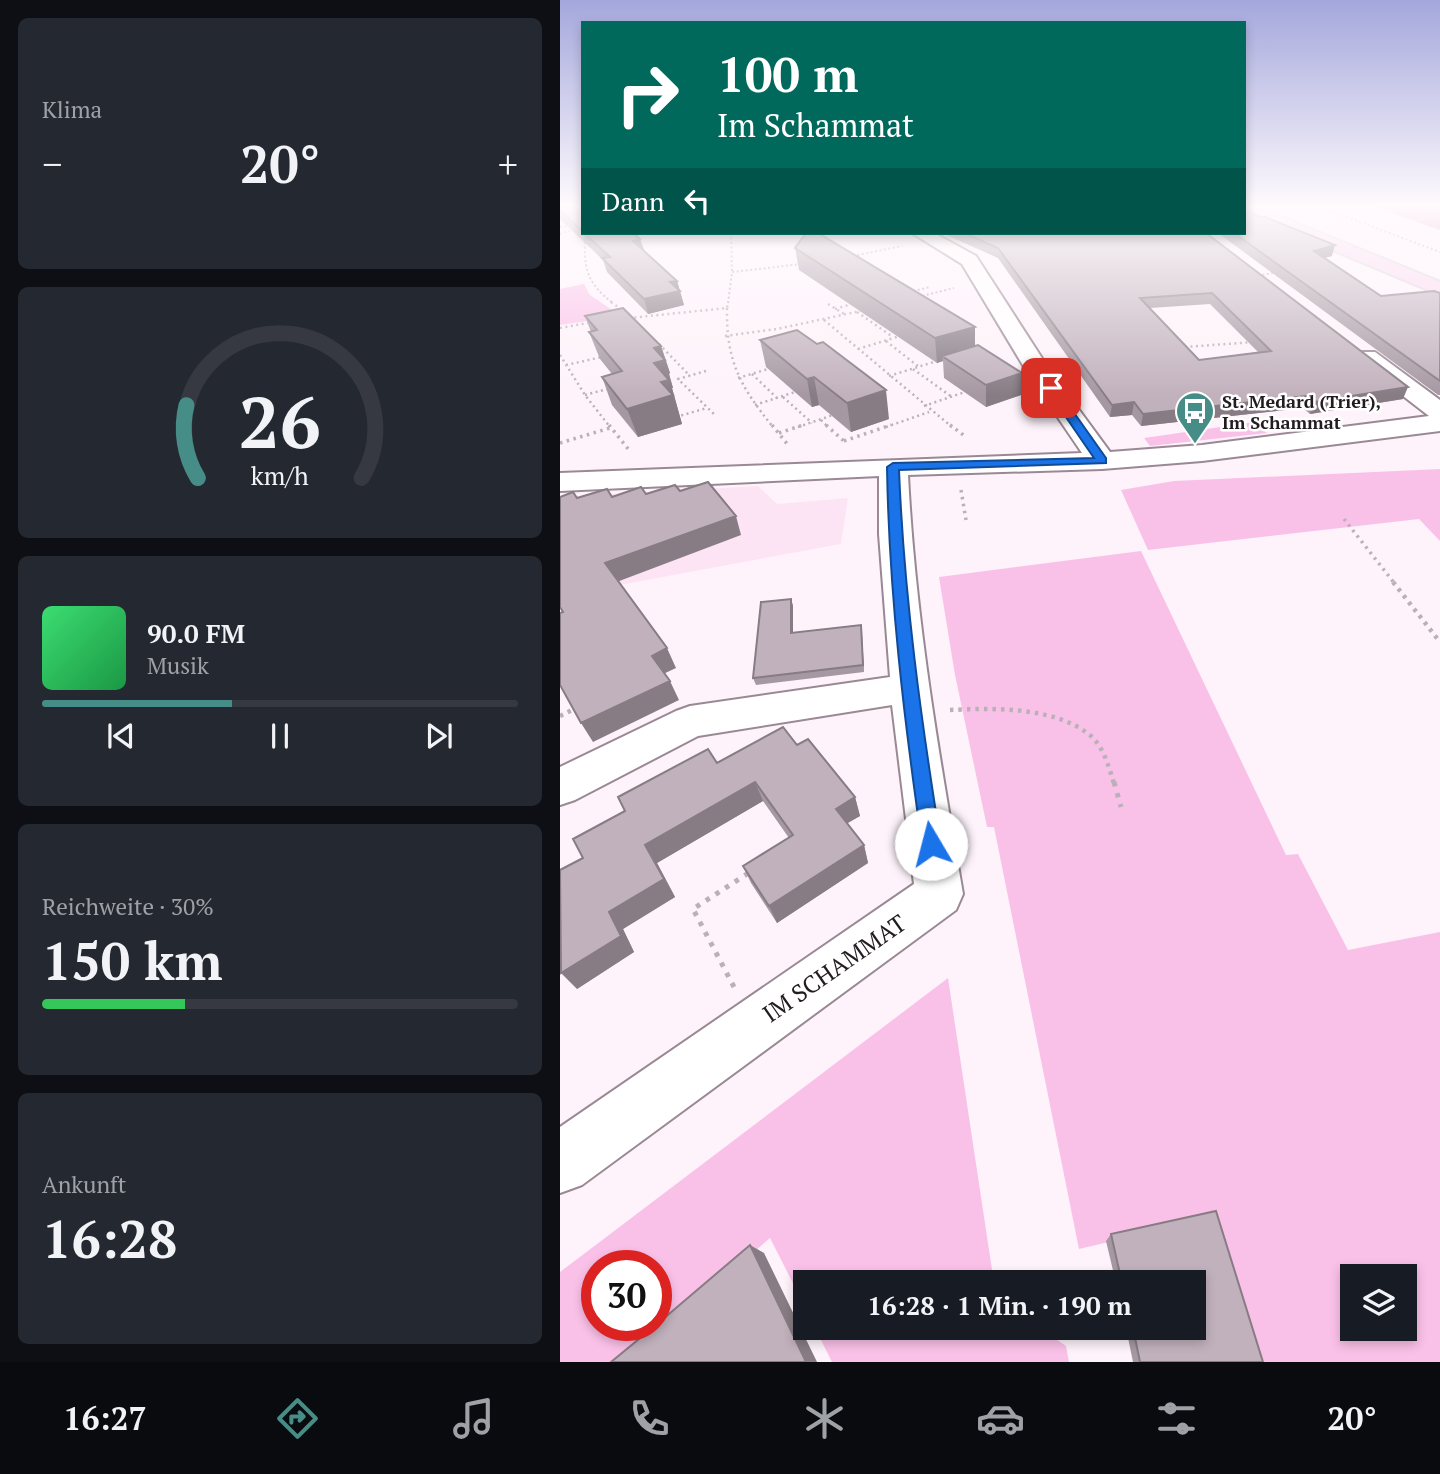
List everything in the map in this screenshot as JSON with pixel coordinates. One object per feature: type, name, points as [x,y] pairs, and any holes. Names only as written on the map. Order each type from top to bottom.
[{"type":"main road","points":[[1394,270],[1440,289]]},
{"type":"main road","points":[[1421,270],[1440,277]]},
{"type":"street","points":[[975,270],[1039,372],[1102,461]]},
{"type":"street","points":[[1348,344],[1440,412]]},
{"type":"street","points":[[560,482],[784,471],[1102,461],[1202,453],[1440,423]]},
{"type":"street","name":"IM SCHAMMAT","points":[[560,1163],[939,894],[911,704],[895,534],[893,467]]},
{"type":"street","points":[[560,787],[690,722],[911,704]]},
{"type":"path","points":[[586,270],[587,279],[596,292],[634,318],[643,328]]},
{"type":"path","points":[[754,270],[732,272],[725,336],[738,379],[755,405],[791,448],[784,471]]},
{"type":"path","points":[[1258,276],[1280,271]]},
{"type":"path","points":[[916,297],[983,281]]},
{"type":"path","points":[[925,284],[940,292]]},
{"type":"path","points":[[908,292],[930,286]]},
{"type":"path","points":[[828,303],[845,315]]},
{"type":"path","points":[[835,309],[859,303]]},
{"type":"path","points":[[622,319],[727,308]]},
{"type":"path","points":[[725,336],[824,320],[868,309]]},
{"type":"path","points":[[856,312],[894,338]]},
{"type":"path","points":[[824,320],[924,407],[970,439]]},
{"type":"path","points":[[560,328],[600,321]]},
{"type":"path","points":[[857,349],[904,335]]},
{"type":"path","points":[[652,337],[690,376]]},
{"type":"path","points":[[1178,340],[1192,354]]},
{"type":"path","points":[[885,341],[919,367]]},
{"type":"path","points":[[1185,347],[1263,342]]},
{"type":"path","points":[[560,355],[585,395],[631,454]]},
{"type":"path","points":[[566,365],[606,356]]},
{"type":"path","points":[[888,377],[940,360]]},
{"type":"path","points":[[738,379],[768,369]]},
{"type":"path","points":[[912,369],[952,397]]},
{"type":"path","points":[[706,371],[678,379],[715,415]]},
{"type":"path","points":[[752,374],[812,423]]},
{"type":"path","points":[[585,395],[617,386]]},
{"type":"path","points":[[755,405],[802,390]]},
{"type":"path","points":[[924,407],[965,392]]},
{"type":"path","points":[[676,417],[708,408]]},
{"type":"path","points":[[844,441],[930,411]]},
{"type":"path","points":[[779,433],[837,414]]},
{"type":"path","points":[[821,420],[848,445]]},
{"type":"path","points":[[560,443],[610,429]]},
{"type":"path","points":[[960,488],[966,520]]},
{"type":"path","points":[[1344,519],[1440,642]]},
{"type":"path","points":[[560,716],[588,702]]},
{"type":"path","points":[[911,704],[938,711],[1020,711],[1070,722],[1101,748],[1122,807]]},
{"type":"path","points":[[754,1025],[694,909],[761,865]]},
{"type":"shaded area","points":[[584,284],[590,295],[621,316],[560,325],[560,289]]},
{"type":"shaded area","points":[[1255,422],[1267,433],[1150,446],[1144,438]]},
{"type":"shaded area","points":[[1440,469],[1440,541],[1419,519],[1148,550],[1121,490],[1174,481]]},
{"type":"shaded area","points":[[758,486],[777,504],[848,498],[841,544],[560,596],[560,497]]},
{"type":"shaded area","points":[[1141,551],[1286,855],[1298,854],[1348,950],[1440,932],[1440,1362],[1249,1362],[1207,1219],[1079,1249],[994,827],[987,827],[955,675],[939,577]]},
{"type":"shaded area","points":[[948,978],[992,1270],[793,1270],[793,1283],[770,1238],[672,1322],[672,1250],[589,1250]]},
{"type":"shaded area","points":[[581,1256],[581,1341],[650,1341],[626,1362],[560,1362],[560,1272]]},
{"type":"shaded area","points":[[821,1340],[1057,1340],[1066,1346],[1069,1362],[832,1362]]},
{"type":"building","points":[[614,270],[664,270],[677,281],[670,282],[680,291],[644,299]]},
{"type":"building","points":[[829,270],[879,270],[975,327],[935,338]]},
{"type":"building","points":[[1014,270],[1254,270],[1408,387],[1314,402],[1307,396],[1143,414],[1134,402],[1112,405]],"holes":[[[1212,293],[1271,351],[1199,360],[1140,298]]]},
{"type":"building","points":[[1285,270],[1342,270],[1381,296],[1434,291],[1440,293],[1440,381]]},
{"type":"building","points":[[623,308],[661,346],[654,348],[665,360],[654,363],[669,380],[661,382],[673,395],[627,409],[602,377],[622,371],[589,332],[597,330],[585,316]]},
{"type":"building","points":[[797,330],[817,344],[823,342],[886,390],[847,403],[814,377],[807,379],[760,340]]},
{"type":"building","points":[[978,345],[1022,373],[986,385],[942,356]]},
{"type":"building","points":[[708,482],[736,516],[605,563],[667,648],[652,656],[670,681],[581,723],[560,685],[560,613],[563,612],[560,607],[560,497],[573,492],[577,498],[607,489],[612,497],[641,487],[646,494],[675,485],[680,491]]},
{"type":"building","points":[[791,599],[791,633],[861,625],[863,665],[753,678],[761,602]]},
{"type":"building","points":[[783,727],[797,745],[808,739],[855,797],[836,809],[864,845],[769,906],[743,866],[793,835],[755,782],[645,845],[664,879],[609,912],[621,936],[561,973],[560,870],[583,858],[573,839],[625,811],[618,797],[708,749],[717,763]]},
{"type":"building","points":[[1216,1211],[1263,1362],[1140,1362],[1135,1340],[1206,1340],[1206,1270],[1119,1270],[1111,1234]]},
{"type":"building","points":[[750,1245],[793,1335],[793,1340],[795,1340],[806,1362],[611,1362],[637,1341],[672,1341],[672,1311]]},
{"type":"place","name":"St. Medard (Trier), Im Schammat","points":[[1195,445]]},
{"type":"route","points":[[931,844],[912,720],[895,534],[893,467],[1102,461],[1051,388]]}]
